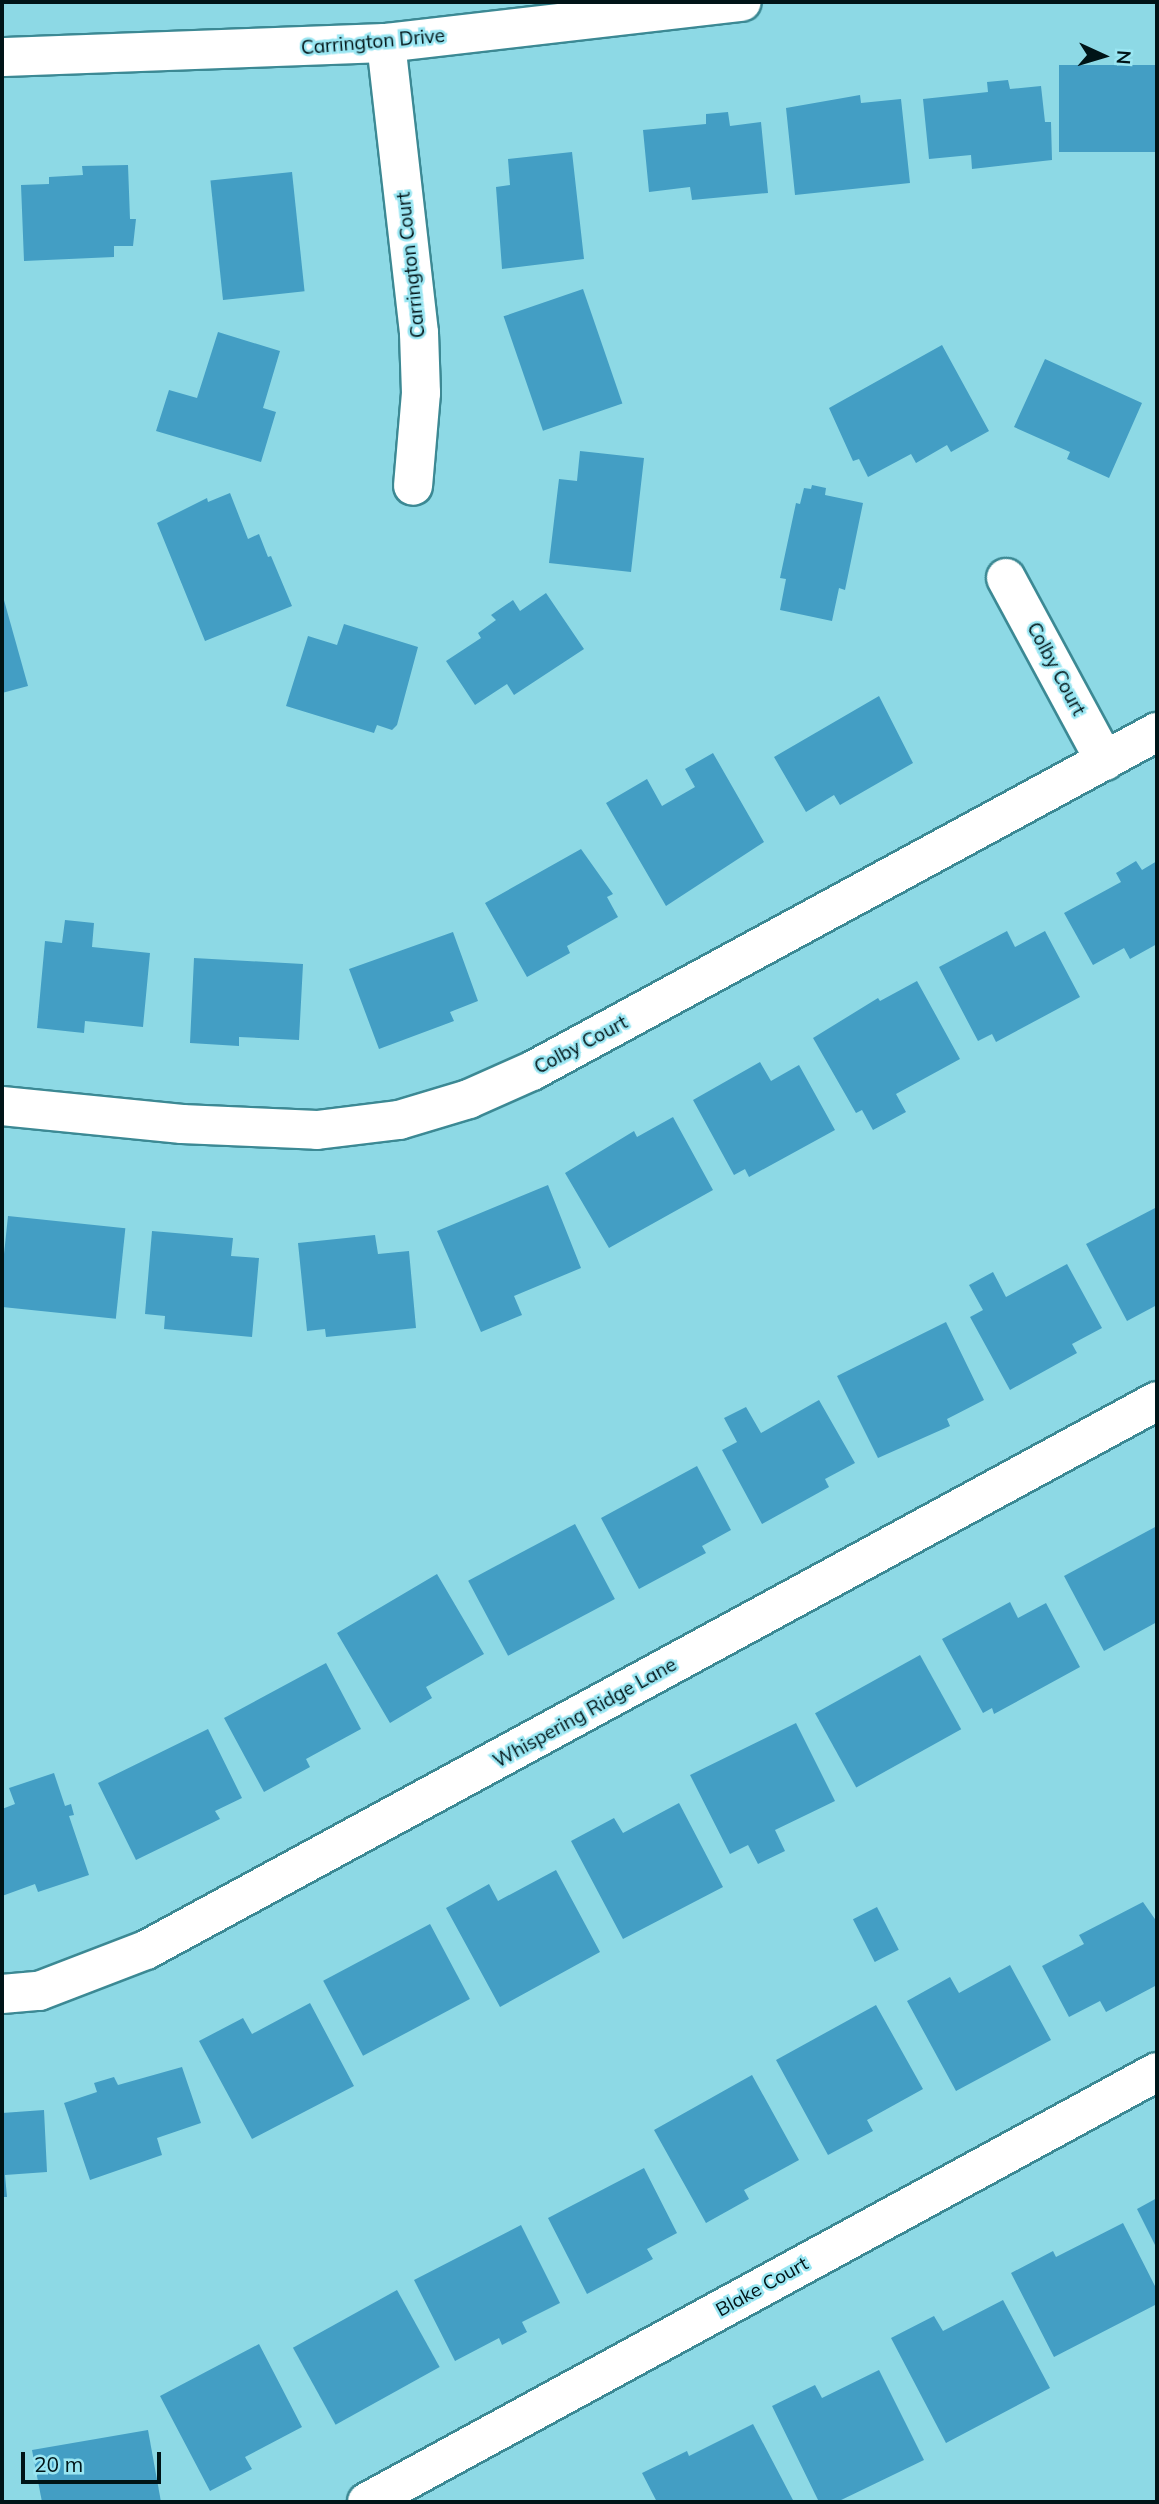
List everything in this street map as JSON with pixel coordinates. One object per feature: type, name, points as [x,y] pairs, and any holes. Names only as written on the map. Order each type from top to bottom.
[{"type":"street","name":"Carrington Drive","points":[[2,57],[386,43],[742,2]]},
{"type":"street","name":"Carrington Court","points":[[386,43],[419,332],[421,393],[413,486]]},
{"type":"street","name":"Colby Court","points":[[1006,578],[1105,761]]},
{"type":"street","name":"Colby Court","points":[[2,1106],[183,1124],[317,1130],[399,1121],[469,1099],[532,1071],[1157,732]]},
{"type":"street","name":"Whispering Ridge Lane","points":[[2,1994],[39,1991],[146,1950],[1157,1401]]},
{"type":"street","name":"Blake Court","points":[[367,2502],[1157,2072]]},
{"type":"building","points":[[1059,65],[1157,65],[1157,152],[1059,152]]},
{"type":"building","points":[[1008,80],[1010,89],[1041,86],[1045,122],[1051,122],[1052,160],[972,169],[971,155],[929,159],[923,99],[988,92],[987,82]]},
{"type":"building","points":[[860,95],[861,103],[901,99],[910,183],[795,195],[786,108]]},
{"type":"building","points":[[728,112],[730,126],[761,122],[768,193],[692,200],[690,187],[649,192],[643,130],[706,124],[706,114]]},
{"type":"building","points":[[572,152],[584,259],[502,269],[496,187],[510,185],[508,159]]},
{"type":"building","points":[[128,165],[130,219],[136,219],[133,246],[114,246],[114,257],[24,261],[21,185],[49,184],[49,177],[83,175],[82,166]]},
{"type":"building","points":[[292,172],[305,291],[223,300],[210,181]]},
{"type":"building","points":[[583,289],[622,403],[543,431],[504,316]]},
{"type":"building","points":[[218,332],[280,351],[263,408],[276,412],[261,462],[156,431],[169,390],[197,398]]},
{"type":"building","points":[[942,345],[989,431],[951,452],[947,445],[916,463],[911,454],[868,477],[859,459],[853,461],[829,408]]},
{"type":"building","points":[[1045,359],[1142,403],[1109,478],[1067,459],[1070,452],[1014,427]]},
{"type":"building","points":[[580,451],[644,458],[631,572],[549,563],[559,479],[577,481]]},
{"type":"building","points":[[812,485],[826,488],[825,495],[863,503],[845,590],[839,588],[832,621],[780,610],[786,579],[780,578],[796,503],[800,504],[804,488],[811,489]]},
{"type":"building","points":[[230,493],[248,539],[259,534],[292,606],[205,641],[157,523],[207,498],[208,502]]},
{"type":"building","points":[[2,593],[28,686],[2,693]]},
{"type":"building","points":[[546,593],[584,649],[514,695],[507,684],[475,705],[446,661],[481,638],[478,633],[496,620],[491,615],[513,600],[520,611]]},
{"type":"building","points":[[344,624],[418,647],[397,725],[392,730],[377,725],[374,733],[286,706],[308,636],[337,645]]},
{"type":"building","points":[[879,696],[913,763],[840,805],[834,795],[806,812],[774,757]]},
{"type":"building","points":[[713,753],[764,842],[666,906],[606,803],[647,779],[662,806],[695,787],[685,769]]},
{"type":"building","points":[[581,849],[613,894],[607,897],[618,917],[567,946],[570,953],[527,977],[485,903]]},
{"type":"building","points":[[1136,861],[1142,870],[1157,861],[1157,944],[1130,959],[1124,948],[1093,965],[1064,913],[1121,882],[1116,873]]},
{"type":"building","points":[[65,920],[94,923],[92,947],[150,953],[143,1027],[85,1021],[84,1033],[37,1028],[45,941],[62,943]]},
{"type":"building","points":[[1007,931],[1015,947],[1045,931],[1080,997],[996,1042],[992,1034],[978,1041],[939,967]]},
{"type":"building","points":[[453,932],[478,1001],[450,1012],[454,1021],[379,1049],[349,969]]},
{"type":"building","points":[[194,958],[303,964],[299,1040],[239,1037],[239,1046],[190,1043]]},
{"type":"building","points":[[917,981],[960,1059],[896,1094],[906,1112],[873,1130],[862,1110],[856,1113],[813,1038],[878,998],[880,1001]]},
{"type":"building","points":[[760,1062],[771,1081],[799,1065],[835,1130],[749,1177],[745,1169],[734,1175],[693,1100]]},
{"type":"building","points":[[673,1117],[713,1190],[609,1248],[565,1173],[634,1131],[637,1137]]},
{"type":"building","points":[[548,1185],[581,1268],[514,1296],[522,1315],[481,1332],[437,1231]]},
{"type":"building","points":[[1157,1207],[1157,1305],[1127,1321],[1086,1244]]},
{"type":"building","points":[[8,1216],[125,1228],[116,1319],[2,1307],[2,1273]]},
{"type":"building","points":[[152,1231],[233,1238],[231,1256],[259,1258],[252,1337],[164,1329],[165,1316],[145,1314]]},
{"type":"building","points":[[375,1235],[378,1254],[409,1251],[416,1328],[326,1337],[325,1329],[307,1331],[298,1243]]},
{"type":"building","points":[[1067,1264],[1102,1328],[1072,1344],[1077,1353],[1010,1390],[970,1317],[983,1310],[969,1285],[993,1272],[1006,1297]]},
{"type":"building","points":[[946,1322],[984,1400],[947,1419],[950,1426],[878,1458],[837,1376]]},
{"type":"building","points":[[819,1400],[855,1463],[825,1479],[829,1487],[762,1524],[722,1450],[737,1442],[724,1418],[746,1407],[761,1433]]},
{"type":"building","points":[[697,1466],[731,1530],[702,1546],[706,1553],[639,1589],[601,1518]]},
{"type":"building","points":[[575,1524],[615,1599],[508,1656],[468,1581]]},
{"type":"building","points":[[1157,1526],[1157,1622],[1104,1651],[1064,1576]]},
{"type":"building","points":[[437,1574],[484,1654],[426,1687],[432,1698],[390,1723],[337,1633]]},
{"type":"building","points":[[1010,1602],[1018,1618],[1046,1603],[1080,1667],[994,1714],[992,1708],[983,1713],[942,1639]]},
{"type":"building","points":[[920,1655],[961,1729],[856,1788],[815,1713]]},
{"type":"building","points":[[326,1663],[361,1729],[306,1759],[310,1767],[264,1792],[224,1718]]},
{"type":"building","points":[[796,1723],[835,1801],[775,1830],[785,1851],[758,1864],[748,1845],[730,1854],[690,1775]]},
{"type":"building","points":[[208,1729],[242,1798],[215,1811],[220,1819],[136,1860],[98,1783]]},
{"type":"building","points":[[54,1773],[65,1806],[71,1804],[74,1815],[69,1816],[89,1875],[38,1892],[35,1884],[2,1896],[2,1809],[15,1804],[9,1788]]},
{"type":"building","points":[[679,1803],[723,1887],[623,1939],[571,1841],[614,1818],[623,1833]]},
{"type":"building","points":[[556,1870],[600,1952],[500,2007],[446,1908],[489,1884],[498,1901]]},
{"type":"building","points":[[1143,1902],[1157,1922],[1157,1985],[1106,2012],[1100,2001],[1069,2017],[1042,1966],[1084,1944],[1079,1935]]},
{"type":"building","points":[[877,1907],[899,1950],[875,1962],[853,1919]]},
{"type":"building","points":[[430,1924],[470,1999],[363,2056],[323,1981]]},
{"type":"building","points":[[1010,1965],[1051,2040],[956,2091],[907,2001],[950,1977],[959,1993]]},
{"type":"building","points":[[310,2003],[354,2086],[252,2139],[199,2041],[243,2018],[252,2034]]},
{"type":"building","points":[[876,2005],[923,2089],[867,2120],[873,2131],[828,2155],[776,2060]]},
{"type":"building","points":[[182,2067],[201,2123],[157,2138],[162,2155],[90,2180],[64,2103],[97,2092],[94,2083],[114,2077],[118,2085]]},
{"type":"building","points":[[752,2075],[799,2160],[744,2190],[749,2199],[706,2223],[654,2130]]},
{"type":"building","points":[[44,2110],[47,2172],[5,2175],[7,2197],[2,2197],[2,2113]]},
{"type":"building","points":[[644,2168],[677,2233],[647,2249],[653,2259],[587,2294],[548,2218]]},
{"type":"building","points":[[1157,2198],[1157,2249],[1137,2209]]},
{"type":"building","points":[[1123,2223],[1157,2290],[1157,2304],[1054,2357],[1011,2273],[1053,2251],[1056,2257]]},
{"type":"building","points":[[521,2225],[560,2303],[522,2322],[527,2332],[502,2345],[499,2338],[455,2361],[414,2280]]},
{"type":"building","points":[[397,2290],[440,2367],[336,2425],[293,2348]]},
{"type":"building","points":[[1003,2300],[1050,2388],[946,2443],[891,2338],[934,2316],[943,2331]]},
{"type":"building","points":[[259,2344],[302,2427],[245,2457],[252,2469],[210,2491],[160,2396]]},
{"type":"building","points":[[879,2370],[924,2460],[837,2502],[819,2502],[772,2406],[815,2385],[822,2398]]},
{"type":"building","points":[[753,2424],[794,2502],[657,2502],[642,2473],[687,2451],[689,2456]]},
{"type":"building","points":[[148,2430],[161,2502],[42,2502],[32,2450]]}]
